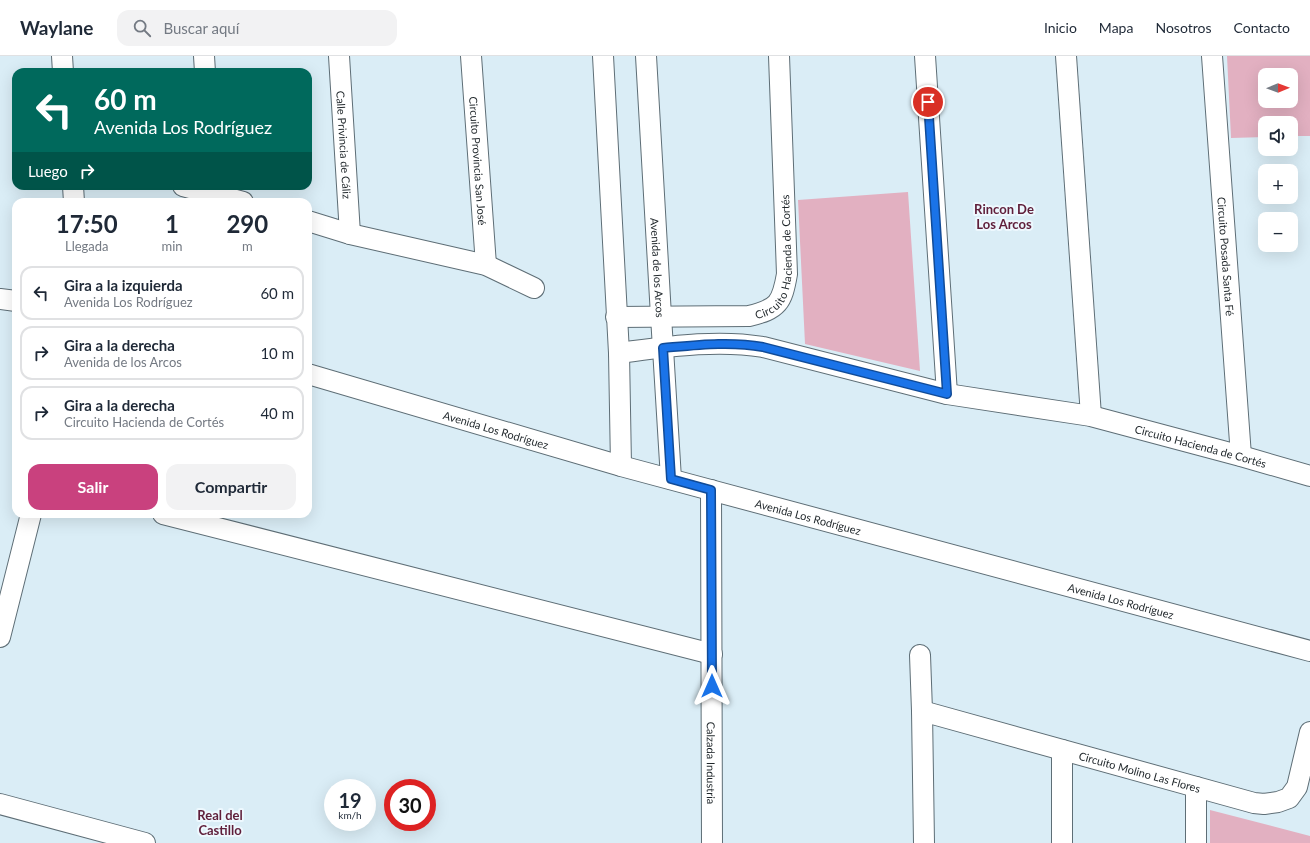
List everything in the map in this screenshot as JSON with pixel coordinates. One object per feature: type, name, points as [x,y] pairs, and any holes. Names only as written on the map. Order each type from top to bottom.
[{"type":"street","points":[[62,56],[63,68]]},
{"type":"street","points":[[204,56],[205,68]]},
{"type":"street","name":"Calle Privincia de Cáliz","points":[[339,56],[350,234]]},
{"type":"street","name":"Circuito Provincia San José","points":[[471,56],[486,265]]},
{"type":"street","points":[[603,56],[618,353],[621,466]]},
{"type":"street","name":"Avenida de los Arcos","points":[[646,56],[671,479]]},
{"type":"street","name":"Circuito Hacienda de Cortés","points":[[616,317],[749,316],[765,312],[774,307],[780,300],[784,291],[787,274],[779,56]]},
{"type":"street","points":[[925,56],[947,394]]},
{"type":"street","points":[[1066,56],[1091,416]]},
{"type":"street","name":"Circuito Posada Santa Fé","points":[[1212,56],[1241,456]]},
{"type":"street","points":[[214,190],[233,198]]},
{"type":"street","points":[[312,223],[350,234],[486,265],[534,288]]},
{"type":"street","points":[[0,299],[12,300]]},
{"type":"street","name":"Circuito Hacienda de Cortés","points":[[618,353],[724,343],[763,347],[947,394],[1091,416],[1310,476]]},
{"type":"street","name":"Avenida Los Rodríguez","points":[[312,375],[621,466],[1310,651]]},
{"type":"street","name":"Calzada Industria","points":[[711,490],[712,843]]},
{"type":"street","points":[[0,637],[30,518]]},
{"type":"street","points":[[179,518],[712,654]]},
{"type":"street","points":[[920,655],[924,843]]},
{"type":"street","name":"Circuito Molino Las Flores","points":[[922,711],[1254,803],[1264,804],[1278,802],[1289,798],[1297,786],[1310,732]]},
{"type":"street","points":[[1062,750],[1062,843]]},
{"type":"street","points":[[1196,787],[1196,843]]},
{"type":"street","points":[[0,804],[145,843]]},
{"type":"shaded area","points":[[1227,56],[1310,56],[1310,136],[1298,136],[1298,116],[1258,116],[1258,137],[1231,138]]},
{"type":"shaded area","points":[[908,192],[920,371],[805,344],[798,200]]},
{"type":"shaded area","points":[[1210,810],[1310,836],[1310,843],[1210,843]]},
{"type":"district","name":"Rincon De Los Arcos","points":[[1004,216]]},
{"type":"district","name":"Real del Castillo","points":[[220,822]]},
{"type":"route","points":[[712,686],[711,490],[671,479],[663,348],[724,343],[763,347],[947,394],[928,102]]}]
